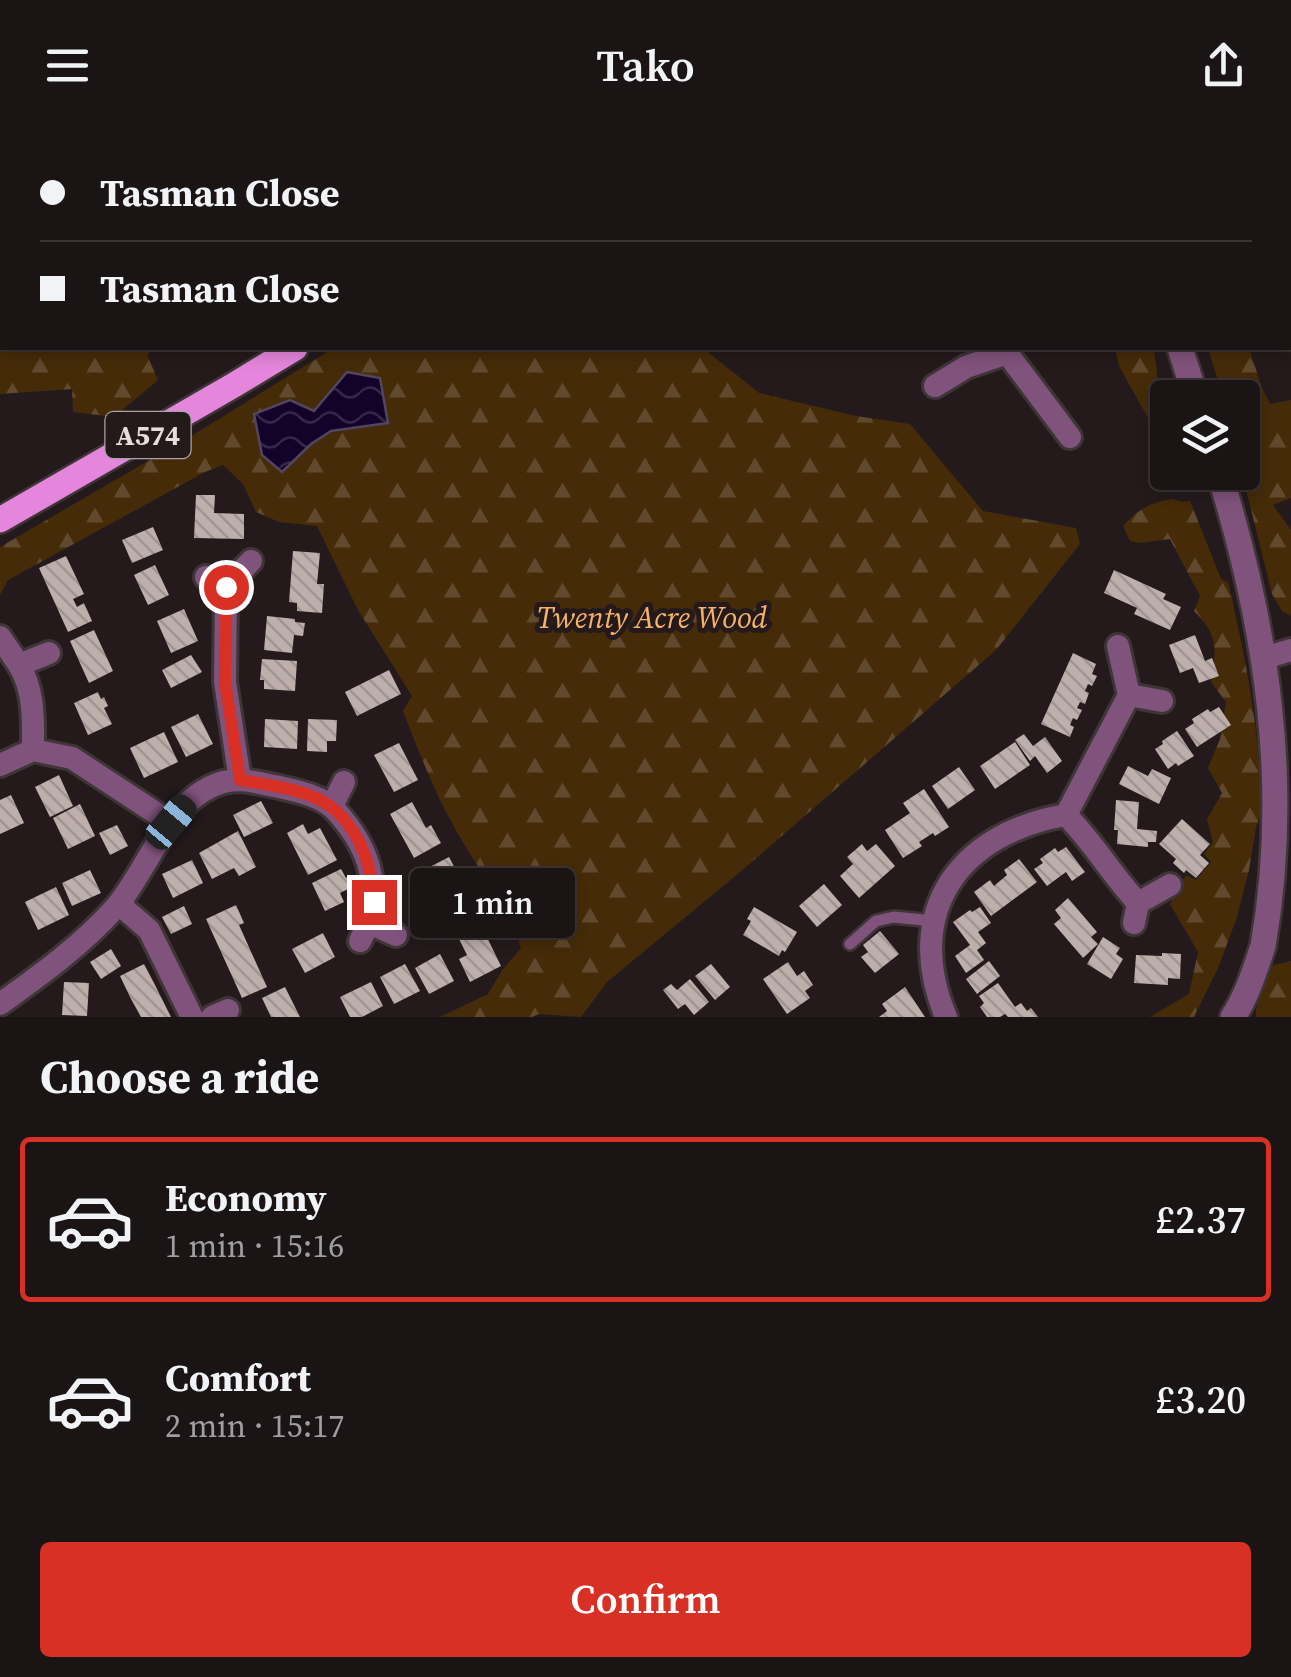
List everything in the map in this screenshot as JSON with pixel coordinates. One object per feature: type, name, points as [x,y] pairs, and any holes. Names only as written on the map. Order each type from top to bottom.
[{"type":"main road","name":"A574","points":[[0,520],[292,350]]},
{"type":"street","points":[[935,386],[966,367],[1008,350],[1070,437]]},
{"type":"street","points":[[1181,350],[1190,380]]},
{"type":"street","points":[[1226,490],[1281,653],[1287,809],[1272,918],[1234,1017]]},
{"type":"street","points":[[240,780],[225,682],[216,582],[250,561]]},
{"type":"street","points":[[0,637],[28,680],[33,750]]},
{"type":"street","points":[[1066,815],[1129,695],[1118,646]]},
{"type":"street","points":[[20,665],[49,652]]},
{"type":"street","points":[[1129,695],[1162,701]]},
{"type":"street","points":[[0,764],[33,750],[72,758],[171,822]]},
{"type":"street","points":[[0,1004],[81,944],[119,904],[171,822],[191,798],[225,782],[240,780],[310,795],[332,806],[350,827],[368,863],[374,902],[365,932],[396,935]]},
{"type":"street","points":[[332,806],[344,782]]},
{"type":"street","points":[[1066,815],[1089,839],[1136,913],[1170,885]]},
{"type":"street","points":[[946,1017],[932,960],[933,921],[943,891],[985,848],[1036,820],[1066,815]]},
{"type":"street","points":[[119,904],[149,930],[192,1017]]},
{"type":"lane","points":[[850,944],[876,921],[933,921]]},
{"type":"green space","points":[[0,350],[153,350],[147,355],[158,380],[114,417],[73,412],[72,389],[0,394]]},
{"type":"green space","name":"Twenty Acre Wood","points":[[331,350],[705,350],[759,393],[856,416],[910,424],[983,511],[1076,528],[1080,544],[996,650],[607,982],[581,1017],[440,1017],[488,994],[521,948],[428,773],[403,711],[412,696],[358,610],[317,526],[279,522],[256,512],[243,484],[223,465],[8,580],[0,595],[0,547]]},
{"type":"green space","points":[[1115,350],[1154,350],[1158,380],[1150,380],[1150,421],[1119,366]]},
{"type":"green space","points":[[1209,350],[1250,350],[1259,380],[1218,380]]},
{"type":"green space","points":[[1260,382],[1270,404],[1291,400],[1291,498],[1273,505],[1291,530],[1291,616],[1282,611],[1272,594],[1246,490],[1260,490]]},
{"type":"green space","points":[[1173,499],[1190,501],[1221,579],[1228,582],[1251,697],[1261,814],[1236,920],[1194,1017],[1150,1017],[1189,994],[1198,952],[1170,904],[1186,875],[1196,880],[1211,862],[1204,854],[1213,842],[1207,819],[1222,793],[1208,768],[1220,739],[1226,702],[1211,682],[1214,643],[1208,627],[1194,611],[1200,596],[1170,539],[1130,541],[1123,526],[1145,507]]},
{"type":"green space","points":[[1291,961],[1291,1017],[1256,1017],[1270,966]]},
{"type":"water","points":[[347,372],[380,378],[388,423],[331,431],[282,472],[262,455],[254,414],[290,400],[314,411]]},
{"type":"building","points":[[196,495],[215,495],[214,513],[244,514],[244,539],[194,538]]},
{"type":"building","points":[[153,527],[163,550],[132,563],[122,540]]},
{"type":"building","points":[[293,551],[320,553],[317,584],[324,584],[322,613],[297,611],[297,603],[289,602]]},
{"type":"building","points":[[66,556],[84,594],[73,599],[77,607],[84,603],[92,621],[68,632],[39,568]]},
{"type":"building","points":[[155,565],[169,595],[148,605],[134,575]]},
{"type":"building","points":[[1114,570],[1166,594],[1163,599],[1181,607],[1170,630],[1134,614],[1137,608],[1104,593]]},
{"type":"building","points":[[184,609],[198,641],[171,653],[157,621]]},
{"type":"building","points":[[267,616],[305,623],[303,636],[294,635],[292,653],[264,650]]},
{"type":"building","points":[[94,630],[113,671],[89,683],[70,641]]},
{"type":"building","points":[[1195,635],[1205,661],[1212,658],[1219,676],[1199,683],[1193,668],[1180,673],[1169,645]]},
{"type":"building","points":[[1073,653],[1096,664],[1092,674],[1097,676],[1085,691],[1089,693],[1085,704],[1080,702],[1077,708],[1082,710],[1077,720],[1073,718],[1070,737],[1041,724]]},
{"type":"building","points":[[191,655],[202,672],[171,688],[162,670]]},
{"type":"building","points":[[262,659],[297,661],[295,691],[264,689],[264,680],[260,680]]},
{"type":"building","points":[[389,670],[401,694],[357,716],[345,692]]},
{"type":"building","points":[[98,692],[108,706],[104,708],[112,724],[88,735],[74,703]]},
{"type":"building","points":[[1219,707],[1231,725],[1197,747],[1185,729],[1194,723],[1192,719]]},
{"type":"building","points":[[198,714],[213,744],[186,757],[171,727]]},
{"type":"building","points":[[265,719],[298,721],[297,749],[264,747]]},
{"type":"building","points":[[308,719],[337,720],[336,741],[327,741],[327,752],[307,751]]},
{"type":"building","points":[[1177,731],[1194,756],[1168,769],[1155,749]]},
{"type":"building","points":[[164,732],[178,762],[144,778],[130,748]]},
{"type":"building","points":[[1024,734],[1033,746],[1045,737],[1062,761],[1047,773],[1035,756],[1030,761],[1015,740]]},
{"type":"building","points":[[1015,742],[1030,765],[995,789],[980,766]]},
{"type":"building","points":[[399,743],[418,780],[394,792],[374,755]]},
{"type":"building","points":[[1128,766],[1148,776],[1152,769],[1171,778],[1159,804],[1119,784]]},
{"type":"building","points":[[959,767],[975,790],[948,809],[932,786]]},
{"type":"building","points":[[59,775],[73,806],[50,817],[35,787]]},
{"type":"building","points":[[924,789],[949,827],[919,842],[922,846],[903,858],[885,830],[910,813],[903,803]]},
{"type":"building","points":[[11,795],[24,823],[0,834],[0,800]]},
{"type":"building","points":[[1116,800],[1139,802],[1137,829],[1157,831],[1156,842],[1148,842],[1148,847],[1117,844]]},
{"type":"building","points":[[261,801],[273,823],[244,837],[233,815]]},
{"type":"building","points":[[412,802],[426,828],[431,825],[441,843],[414,858],[390,814]]},
{"type":"building","points":[[80,804],[95,836],[68,849],[53,818]]},
{"type":"building","points":[[1182,819],[1210,844],[1200,855],[1209,863],[1196,878],[1173,863],[1176,859],[1159,844]]},
{"type":"building","points":[[303,824],[308,834],[320,828],[337,860],[308,875],[287,833]]},
{"type":"building","points":[[117,825],[128,846],[110,855],[99,833]]},
{"type":"building","points":[[238,831],[256,867],[239,876],[234,868],[212,879],[199,853]]},
{"type":"building","points":[[862,844],[867,851],[876,844],[895,866],[859,898],[840,876],[853,864],[847,857]]},
{"type":"building","points":[[1066,847],[1085,872],[1072,881],[1066,872],[1047,886],[1034,869],[1055,848],[1058,852]]},
{"type":"building","points":[[449,857],[458,874],[439,883],[436,876],[425,882],[420,872]]},
{"type":"building","points":[[1019,859],[1037,882],[991,916],[974,892],[990,880],[994,886],[1007,875],[1004,870]]},
{"type":"building","points":[[192,860],[203,883],[173,898],[162,874]]},
{"type":"building","points":[[341,869],[354,886],[340,893],[344,902],[325,911],[312,883]]},
{"type":"building","points":[[90,870],[101,893],[72,906],[62,883]]},
{"type":"building","points":[[460,875],[473,902],[443,917],[436,901],[446,896],[440,885]]},
{"type":"building","points":[[824,884],[842,905],[817,927],[799,906]]},
{"type":"building","points":[[56,887],[69,915],[38,930],[25,902]]},
{"type":"building","points":[[1068,898],[1097,932],[1091,937],[1098,944],[1083,958],[1054,924],[1061,918],[1055,910]]},
{"type":"building","points":[[236,905],[244,923],[239,925],[267,987],[242,998],[206,919]]},
{"type":"building","points":[[184,906],[192,924],[171,934],[162,917]]},
{"type":"building","points":[[754,907],[797,932],[779,956],[743,935]]},
{"type":"building","points":[[980,907],[991,923],[978,932],[986,943],[977,950],[984,960],[966,973],[955,956],[970,945],[953,922]]},
{"type":"building","points":[[476,915],[501,966],[470,982],[459,959],[467,955],[453,927]]},
{"type":"building","points":[[880,931],[899,954],[875,973],[861,957],[868,952],[863,945]]},
{"type":"building","points":[[323,933],[335,957],[305,973],[292,949]]},
{"type":"building","points":[[1103,937],[1120,948],[1116,954],[1123,959],[1111,979],[1087,964]]},
{"type":"building","points":[[111,949],[121,966],[101,979],[90,962]]},
{"type":"building","points":[[440,954],[454,981],[429,994],[415,968]]},
{"type":"building","points":[[1181,954],[1180,979],[1168,978],[1168,985],[1134,983],[1136,955]]},
{"type":"building","points":[[989,961],[1000,976],[977,994],[966,979]]},
{"type":"building","points":[[788,962],[797,976],[804,971],[813,985],[805,991],[810,998],[787,1014],[763,979]]},
{"type":"building","points":[[144,964],[171,1017],[141,1017],[130,997],[120,976]]},
{"type":"building","points":[[405,964],[420,991],[394,1004],[380,977]]},
{"type":"building","points":[[711,964],[730,987],[715,1000],[695,976]]},
{"type":"building","points":[[690,979],[709,1002],[694,1015],[685,1004],[678,1009],[663,990],[671,984],[677,990]]},
{"type":"building","points":[[64,982],[89,983],[87,1016],[62,1015]]},
{"type":"building","points":[[371,982],[383,1006],[362,1017],[350,1017],[340,997]]},
{"type":"building","points":[[998,983],[1015,1007],[1021,1003],[1038,1017],[987,1017],[979,996]]},
{"type":"building","points":[[285,987],[300,1017],[271,1017],[262,998]]},
{"type":"building","points":[[905,987],[925,1017],[879,1017],[887,1011],[882,1004]]},
{"type":"route","points":[[226,587],[225,682],[240,780],[310,795],[332,806],[361,845],[373,883],[374,902]]}]
